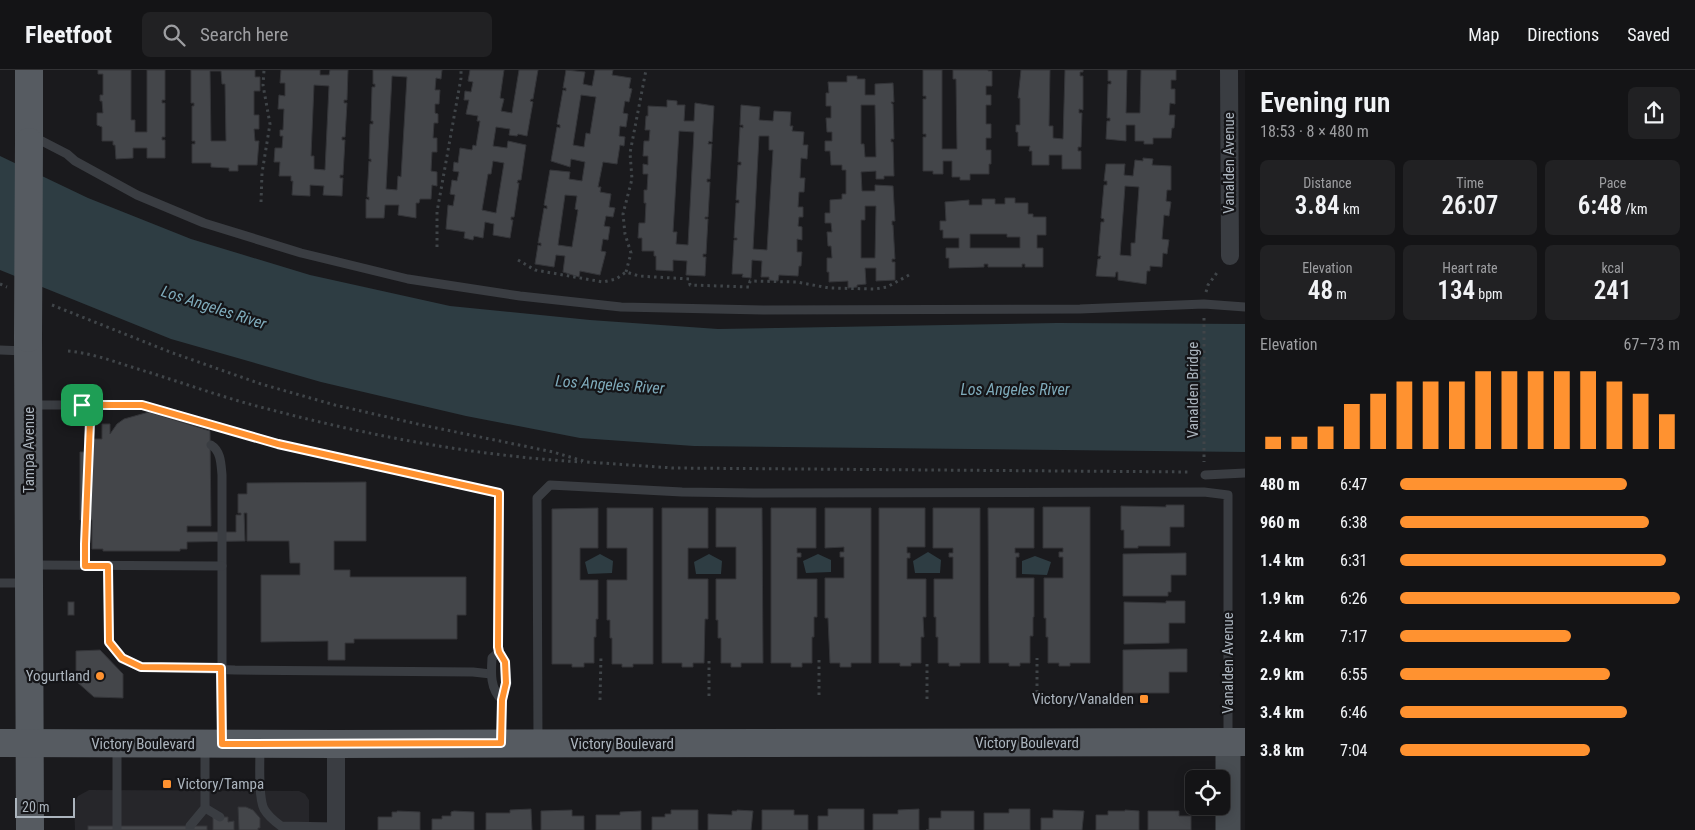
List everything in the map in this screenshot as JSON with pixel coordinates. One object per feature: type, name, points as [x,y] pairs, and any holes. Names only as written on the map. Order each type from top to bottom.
[{"type":"main road","name":"Tampa Avenue","points":[[29,70],[30,830]]},
{"type":"main road","name":"Victory Boulevard","points":[[0,743],[1236,742]]},
{"type":"street","name":"Vanalden Avenue","points":[[1229,70],[1230,256]]},
{"type":"street","name":"Vanalden Avenue","points":[[1228,830],[1236,742]]},
{"type":"street","points":[[336,744],[336,828]]},
{"type":"lane","points":[[29,138],[67,154],[75,161],[137,195],[204,223],[301,253],[408,280],[520,296],[621,307],[763,310],[1245,307]]},
{"type":"lane","points":[[0,350],[28,345]]},
{"type":"lane","points":[[29,405],[142,405],[278,444],[499,493],[499,652],[505,662],[506,683],[502,700],[501,743]]},
{"type":"lane","points":[[82,405],[89,412],[90,422],[85,566]]},
{"type":"lane","points":[[190,830],[190,826],[205,808],[221,668],[222,475],[216,448],[211,445]]},
{"type":"lane","points":[[1204,474],[1245,473]]},
{"type":"lane","name":"Vanalden Avenue","points":[[538,744],[537,498],[550,484],[682,492],[1204,492],[1228,495],[1236,742]]},
{"type":"lane","points":[[0,584],[30,574],[85,566],[222,566]]},
{"type":"lane","points":[[108,566],[109,642],[122,658],[141,667],[221,668],[235,670],[473,672],[491,674]]},
{"type":"lane","points":[[499,652],[492,658],[491,674],[494,694],[502,700]]},
{"type":"lane","points":[[117,743],[117,830]]},
{"type":"lane","points":[[260,744],[261,800],[265,810],[273,820],[281,826],[336,828]]},
{"type":"lane","points":[[205,808],[220,817]]},
{"type":"path","points":[[261,202],[262,173],[270,124],[263,85],[264,70]]},
{"type":"path","points":[[437,247],[437,212],[461,70]]},
{"type":"path","points":[[518,260],[534,270],[603,282],[616,279],[626,272],[630,253],[625,234],[623,214],[632,179],[630,153],[646,70]]},
{"type":"path","name":"Vanalden Bridge","points":[[1204,474],[1204,306],[1208,285],[1230,256]]},
{"type":"path","points":[[626,272],[639,276],[689,280],[690,285],[749,287],[750,282],[797,282],[829,288],[887,287],[909,275]]},
{"type":"path","points":[[0,284],[8,287]]},
{"type":"path","points":[[50,305],[170,352],[261,384],[335,405],[553,452],[588,462]]},
{"type":"path","points":[[68,351],[111,361],[268,409],[357,430],[448,448],[546,460],[673,468],[1204,474]]},
{"type":"path","points":[[600,700],[601,655]]},
{"type":"path","points":[[1037,658],[1037,699]]},
{"type":"path","points":[[709,660],[709,700]]},
{"type":"path","points":[[818,660],[819,700]]},
{"type":"path","points":[[927,700],[928,660]]},
{"type":"shaded area","points":[[89,790],[299,791],[305,794],[309,800],[309,830],[75,830],[74,804],[78,796]]},
{"type":"water","name":"Los Angeles River","points":[[0,156],[88,198],[191,239],[310,275],[450,306],[590,320],[718,329],[1057,323],[1245,324],[1245,452],[694,446],[580,438],[466,416],[321,382],[171,339],[0,270]]},
{"type":"water","points":[[928,552],[941,560],[940,573],[915,573],[913,561]]},
{"type":"water","points":[[600,554],[613,561],[612,573],[588,574],[585,562]]},
{"type":"water","points":[[709,554],[722,561],[721,574],[696,574],[694,562]]},
{"type":"water","points":[[818,554],[831,560],[831,572],[806,573],[803,561]]},
{"type":"water","points":[[1035,556],[1051,562],[1047,575],[1022,574],[1022,561]]},
{"type":"building","points":[[98,70],[131,70],[131,120],[135,120],[135,132],[147,132],[147,70],[165,70],[165,100],[162,100],[162,103],[165,103],[165,137],[162,137],[162,140],[165,140],[165,158],[147,158],[147,148],[133,148],[133,158],[116,159],[113,141],[102,141],[102,127],[97,125],[97,113],[103,113],[100,95],[103,95],[103,74],[98,74]]},
{"type":"building","points":[[191,70],[255,70],[255,77],[260,77],[260,91],[254,91],[254,115],[259,115],[259,129],[254,129],[255,141],[259,141],[257,165],[238,165],[238,171],[229,171],[229,168],[211,167],[211,163],[192,163],[192,144],[195,144],[195,141],[192,141],[192,106],[194,106],[194,103],[191,103]],"holes":[[[210,71],[221,71],[222,84],[225,84],[226,141],[211,141]]]},
{"type":"building","points":[[281,70],[320,70],[320,75],[329,75],[330,70],[348,70],[347,100],[344,100],[344,103],[347,103],[345,137],[342,137],[342,140],[345,140],[343,175],[340,175],[340,178],[343,178],[342,196],[323,195],[324,186],[310,185],[310,196],[292,195],[293,181],[291,181],[291,176],[279,176],[280,162],[274,162],[275,148],[282,148],[283,136],[280,136],[280,130],[283,130],[284,109],[278,109],[279,95],[285,96],[285,83],[280,83]],"holes":[[[314,85],[329,86],[325,170],[314,169],[314,156],[311,156]]]},
{"type":"building","points":[[373,70],[442,70],[441,79],[436,78],[435,90],[440,90],[439,104],[435,104],[438,123],[434,123],[433,138],[437,138],[437,152],[432,152],[431,171],[437,172],[437,186],[432,185],[431,199],[420,199],[419,203],[416,203],[416,218],[398,215],[399,205],[385,205],[384,218],[366,218],[366,199],[369,200],[369,197],[367,197],[369,161],[371,162],[371,159],[369,159],[370,124],[373,124],[373,121],[371,121],[372,87],[375,87],[375,84],[373,84]],"holes":[[[392,76],[407,77],[401,177],[398,176],[397,190],[386,189]]]},
{"type":"building","points":[[470,70],[504,70],[500,98],[504,99],[501,111],[512,113],[519,70],[538,70],[533,99],[530,101],[533,102],[527,136],[509,135],[510,129],[496,127],[493,146],[507,148],[508,141],[526,145],[521,180],[518,180],[517,183],[519,183],[514,217],[511,217],[511,220],[513,220],[510,238],[493,235],[494,224],[485,222],[483,238],[474,236],[473,240],[464,238],[465,232],[446,229],[448,205],[453,206],[455,195],[450,194],[452,180],[457,181],[459,172],[453,171],[454,162],[458,163],[460,148],[472,150],[473,145],[476,146],[480,121],[477,121],[478,116],[466,114],[469,100],[464,100],[465,91],[471,92],[473,82],[468,81]],"holes":[[[493,161],[504,163],[496,213],[482,210],[488,174],[491,174]]]},
{"type":"building","points":[[566,70],[585,72],[583,84],[592,86],[595,70],[613,70],[612,75],[631,78],[629,88],[632,89],[629,102],[625,101],[623,113],[628,114],[626,127],[620,126],[619,136],[625,137],[624,146],[620,145],[617,164],[603,162],[598,187],[601,187],[600,192],[611,194],[609,207],[615,208],[613,217],[606,216],[604,226],[610,227],[608,240],[603,239],[601,251],[606,252],[600,275],[580,271],[579,277],[563,272],[565,256],[556,255],[554,267],[535,264],[538,245],[541,246],[541,243],[538,243],[544,208],[547,209],[547,206],[544,205],[550,170],[570,172],[569,179],[582,181],[585,162],[571,159],[570,167],[551,161],[557,127],[560,128],[560,125],[557,124],[563,90],[566,91],[566,88],[563,88]],"holes":[[[581,95],[596,97],[590,134],[586,133],[584,147],[573,145]],[[565,195],[577,196],[575,209],[578,210],[572,247],[558,245]]]},
{"type":"building","points":[[923,70],[942,70],[942,149],[957,149],[956,79],[953,79],[953,70],[992,71],[992,86],[986,86],[986,95],[991,95],[991,105],[986,105],[986,124],[991,124],[991,138],[986,138],[986,150],[991,150],[989,174],[970,174],[970,180],[960,180],[960,177],[952,177],[952,161],[943,161],[943,174],[923,171],[923,137],[926,137],[926,134],[923,134],[923,99],[926,99],[926,96],[923,96]]},
{"type":"building","points":[[1021,70],[1050,70],[1049,126],[1053,126],[1053,138],[1063,139],[1065,70],[1083,70],[1083,72],[1080,72],[1080,76],[1083,76],[1083,110],[1079,109],[1079,113],[1082,113],[1081,147],[1078,147],[1078,151],[1081,151],[1081,169],[1062,169],[1062,155],[1049,155],[1049,165],[1032,165],[1032,151],[1029,151],[1030,146],[1018,146],[1016,125],[1020,125],[1020,98],[1018,98]]},
{"type":"building","points":[[1108,70],[1127,70],[1126,113],[1140,113],[1141,70],[1176,70],[1176,80],[1171,80],[1171,89],[1175,89],[1175,104],[1170,103],[1169,115],[1175,115],[1171,138],[1153,138],[1153,144],[1144,144],[1144,141],[1135,141],[1135,125],[1126,125],[1126,141],[1106,139],[1107,121],[1110,121],[1110,118],[1107,118],[1108,84],[1111,84],[1111,81],[1108,81]]},
{"type":"building","points":[[847,76],[857,76],[857,79],[865,79],[865,95],[875,95],[875,84],[893,83],[894,102],[891,102],[893,104],[894,139],[891,139],[891,142],[893,142],[894,176],[884,176],[884,179],[876,179],[876,171],[861,172],[862,191],[875,191],[875,185],[893,186],[895,221],[892,221],[895,259],[892,259],[892,262],[895,262],[895,280],[876,281],[876,268],[865,268],[866,284],[848,288],[848,281],[829,282],[827,258],[832,258],[831,246],[828,246],[827,232],[832,232],[831,223],[825,223],[825,213],[830,213],[830,200],[842,199],[842,194],[846,194],[846,170],[842,170],[842,165],[831,165],[830,151],[825,151],[825,141],[832,141],[832,132],[827,132],[826,118],[831,118],[831,106],[826,106],[826,93],[829,93],[828,82],[847,82]],"holes":[[[861,105],[875,105],[876,157],[865,157],[864,144],[861,144]],[[865,206],[876,206],[875,258],[861,258],[861,220],[865,220]]]},
{"type":"building","points":[[667,100],[677,101],[677,105],[685,105],[684,121],[694,121],[695,103],[714,106],[712,142],[709,141],[708,144],[712,144],[710,179],[707,179],[707,182],[710,182],[708,217],[705,217],[705,219],[708,219],[706,254],[703,254],[703,257],[706,257],[705,276],[686,275],[687,261],[673,260],[673,271],[656,270],[654,251],[642,251],[642,238],[638,238],[639,223],[645,223],[646,203],[644,203],[644,190],[647,190],[648,174],[643,174],[643,164],[648,165],[648,156],[643,156],[644,141],[649,141],[650,130],[645,130],[648,106],[667,107]],"holes":[[[679,131],[694,132],[688,245],[676,244],[677,232],[673,232]]]},
{"type":"building","points":[[741,105],[760,107],[759,120],[773,121],[774,111],[791,112],[790,126],[793,126],[792,131],[804,132],[803,145],[808,145],[807,159],[801,158],[800,178],[805,178],[804,192],[799,192],[798,207],[803,207],[803,217],[799,217],[798,226],[802,227],[802,240],[797,239],[797,252],[802,252],[798,276],[779,275],[778,281],[769,280],[769,277],[761,277],[762,261],[752,260],[751,278],[742,277],[743,274],[732,274],[734,240],[737,240],[737,238],[734,238],[736,203],[739,203],[739,200],[736,200],[738,165],[741,165],[741,162],[738,162],[740,127],[743,128],[743,125],[740,125]],"holes":[[[759,136],[769,136],[769,150],[773,150],[767,250],[753,249]]]},
{"type":"building","points":[[1143,158],[1153,159],[1152,165],[1171,166],[1171,190],[1167,190],[1166,201],[1171,202],[1169,216],[1164,215],[1162,239],[1169,240],[1167,254],[1163,253],[1162,267],[1150,266],[1150,271],[1147,271],[1146,284],[1118,280],[1118,272],[1116,272],[1115,277],[1096,276],[1098,259],[1101,256],[1098,256],[1101,222],[1104,222],[1104,219],[1101,218],[1104,185],[1107,185],[1107,181],[1104,181],[1106,164],[1125,164],[1124,175],[1133,176],[1135,160],[1143,161]],"holes":[[[1125,186],[1139,187],[1135,243],[1131,243],[1131,256],[1120,255]]]},
{"type":"building","points":[[1005,198],[1015,198],[1015,203],[1028,203],[1028,214],[1033,214],[1033,217],[1046,217],[1046,235],[1037,235],[1037,248],[1043,248],[1043,267],[1025,267],[1025,264],[1022,264],[1022,267],[988,267],[988,264],[984,264],[984,267],[949,268],[946,248],[959,248],[959,238],[943,238],[943,230],[940,230],[940,221],[946,221],[945,202],[969,200],[969,205],[982,205],[982,199],[995,199],[995,204],[1005,204]],"holes":[[[970,234],[1007,234],[1007,237],[1020,237],[1020,248],[970,248]]]},
{"type":"building","points":[[149,412],[210,431],[211,526],[187,526],[187,532],[236,532],[236,515],[241,515],[241,513],[238,513],[238,494],[247,494],[247,483],[366,482],[366,541],[334,541],[334,570],[350,570],[350,577],[466,577],[466,615],[457,615],[457,639],[354,639],[354,643],[345,643],[345,660],[328,660],[328,641],[261,642],[261,575],[300,575],[300,563],[290,563],[289,541],[247,541],[247,513],[244,513],[245,541],[187,542],[187,549],[180,549],[180,551],[103,551],[103,549],[92,549],[92,520],[80,520],[80,452],[93,452],[93,439],[102,439],[102,424],[110,424],[110,434],[117,424],[124,419]]},
{"type":"building","points":[[1166,505],[1184,505],[1184,527],[1170,527],[1170,546],[1124,548],[1124,530],[1121,530],[1121,506],[1166,507]]},
{"type":"building","points":[[1043,507],[1090,507],[1090,663],[1070,663],[1070,666],[1059,666],[1059,663],[1048,663],[1048,637],[1046,637],[1046,618],[1044,618],[1044,578],[1063,578],[1063,557],[1059,557],[1059,552],[1063,552],[1063,548],[1043,548]]},
{"type":"building","points":[[598,508],[598,548],[580,548],[580,580],[598,580],[598,619],[596,619],[596,637],[594,637],[594,663],[584,663],[584,667],[572,667],[572,664],[552,664],[552,509]]},
{"type":"building","points":[[607,508],[653,508],[653,664],[633,664],[633,667],[622,667],[622,664],[612,664],[610,620],[607,620],[607,580],[627,580],[627,548],[607,548]]},
{"type":"building","points":[[662,508],[708,508],[708,548],[688,548],[688,579],[708,579],[708,619],[705,619],[704,663],[693,663],[693,667],[682,667],[682,663],[662,663]]},
{"type":"building","points":[[716,508],[762,508],[763,663],[741,663],[741,667],[731,667],[731,663],[721,663],[721,638],[718,638],[718,620],[716,620],[716,579],[736,579],[736,547],[716,547]]},
{"type":"building","points":[[771,508],[816,508],[816,548],[797,548],[797,553],[801,553],[801,557],[797,557],[797,579],[817,579],[817,617],[814,617],[812,663],[802,663],[802,667],[791,667],[791,663],[771,663]]},
{"type":"building","points":[[825,508],[871,508],[871,663],[851,663],[851,667],[840,667],[840,663],[830,663],[828,618],[825,618],[825,578],[844,578],[844,557],[840,557],[840,552],[844,552],[844,547],[825,548]]},
{"type":"building","points":[[879,508],[925,508],[925,547],[907,547],[907,553],[910,553],[910,558],[907,558],[907,579],[926,579],[926,617],[923,617],[924,637],[921,637],[921,663],[911,663],[911,666],[900,666],[900,663],[879,663]]},
{"type":"building","points":[[933,508],[980,508],[980,663],[960,663],[960,666],[949,666],[949,663],[938,663],[938,637],[936,637],[936,617],[934,617],[934,579],[953,579],[953,557],[949,557],[949,553],[953,553],[953,548],[933,548]]},
{"type":"building","points":[[988,508],[1034,508],[1034,548],[1015,548],[1015,553],[1019,553],[1019,557],[1016,557],[1016,578],[1034,578],[1034,617],[1033,636],[1030,636],[1030,663],[1020,663],[1020,666],[1009,666],[1009,663],[989,663]]},
{"type":"building","points":[[1186,553],[1186,575],[1171,575],[1171,592],[1168,592],[1168,596],[1123,596],[1123,554]]},
{"type":"building","points":[[1166,601],[1185,601],[1185,623],[1169,623],[1169,643],[1124,644],[1124,602],[1166,603]]},
{"type":"building","points":[[68,602],[74,602],[74,615],[68,615]]},
{"type":"building","points":[[1187,649],[1187,672],[1169,672],[1169,693],[1123,693],[1123,650]]},
{"type":"building","points":[[100,650],[123,674],[123,698],[94,697],[76,681],[76,651]]},
{"type":"building","points":[[238,807],[246,807],[253,810],[260,818],[260,828],[258,830],[239,830]]},
{"type":"building","points":[[531,809],[532,830],[486,830],[486,813],[510,813],[510,810]]},
{"type":"building","points":[[828,809],[864,809],[864,830],[818,830],[818,816],[828,816]]},
{"type":"building","points":[[919,809],[919,830],[873,830],[873,814],[898,814],[898,810]]},
{"type":"building","points":[[1009,809],[1030,809],[1030,830],[984,830],[984,813],[1009,813]]},
{"type":"building","points":[[572,810],[572,816],[584,816],[584,830],[541,830],[541,811]]},
{"type":"building","points":[[671,810],[698,810],[698,830],[652,830],[652,817],[665,817],[665,814],[671,814]]},
{"type":"building","points":[[762,810],[794,810],[794,815],[808,815],[808,830],[762,830]]},
{"type":"building","points":[[1053,810],[1084,811],[1082,830],[1041,830],[1041,818],[1053,818]]},
{"type":"building","points":[[641,811],[641,830],[596,830],[596,815],[620,815],[620,812]]},
{"type":"building","points":[[732,811],[753,811],[751,830],[708,830],[708,814],[732,815]]},
{"type":"building","points":[[941,811],[974,811],[974,830],[929,830],[929,818],[941,818]]},
{"type":"building","points":[[1108,811],[1139,811],[1139,830],[1096,830],[1096,815],[1108,815]]},
{"type":"building","points":[[1148,811],[1179,811],[1179,816],[1191,816],[1191,830],[1148,830]]},
{"type":"building","points":[[392,812],[420,812],[420,830],[378,830],[378,817],[392,817]]},
{"type":"building","points":[[451,812],[474,812],[474,830],[432,830],[432,819],[442,819],[442,816],[451,816]]},
{"type":"building","points":[[213,817],[228,817],[228,822],[234,821],[234,830],[213,830]]},
{"type":"building","points":[[88,826],[207,826],[207,830],[88,830]]},
{"type":"place","name":"Yogurtland","points":[[100,676]]},
{"type":"place","name":"Victory/Vanalden","points":[[1144,699]]},
{"type":"place","name":"Victory/Tampa","points":[[167,784]]},
{"type":"route","points":[[82,405],[142,405],[278,444],[499,493],[498,647],[505,662],[506,683],[502,700],[501,743],[222,744],[221,668],[141,667],[122,658],[109,642],[108,566],[85,566],[90,422],[89,412],[82,405]]}]
